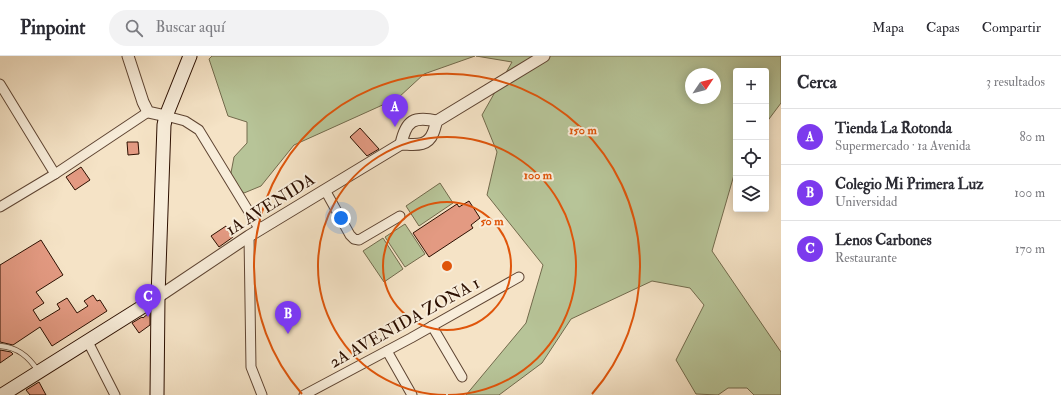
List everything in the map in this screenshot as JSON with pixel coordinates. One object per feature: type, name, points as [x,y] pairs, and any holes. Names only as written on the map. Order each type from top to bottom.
[{"type":"main road","points":[[158,395],[158,297],[165,121],[190,56]]},
{"type":"main road","points":[[3,395],[87,340],[158,297]]},
{"type":"street","points":[[128,56],[143,102],[148,112],[165,121],[185,121],[199,130],[260,230]]},
{"type":"street","points":[[403,144],[406,127],[413,120],[423,118],[437,120],[544,56]]},
{"type":"street","points":[[0,84],[55,174]]},
{"type":"street","points":[[0,208],[55,174],[148,112]]},
{"type":"street","name":"1A AVENIDA","points":[[158,297],[249,236],[403,144],[418,145],[427,141],[433,133],[437,120]]},
{"type":"street","points":[[325,190],[350,235],[354,239],[359,240],[400,216]]},
{"type":"street","points":[[249,236],[251,367],[262,395]]},
{"type":"street","name":"2A AVENIDA ZONA 1","points":[[304,395],[387,351],[519,277]]},
{"type":"street","points":[[432,326],[462,377]]},
{"type":"street","points":[[87,340],[115,395]]},
{"type":"street","points":[[387,351],[412,395]]},
{"type":"lane","points":[[0,346],[15,349],[25,355],[38,372]]},
{"type":"green space","points":[[212,56],[475,56],[424,74],[398,98],[294,145],[261,186],[244,193],[230,178],[234,157],[247,143],[247,122],[228,116],[209,59]]},
{"type":"green space","points":[[476,56],[781,56],[781,103],[769,119],[769,68],[733,68],[733,178],[712,251],[781,352],[781,395],[754,395],[747,388],[728,388],[718,395],[696,394],[676,360],[704,305],[690,288],[652,281],[571,319],[542,363],[499,395],[466,395],[526,323],[543,265],[487,195],[497,152],[482,115],[512,62]]},
{"type":"green space","points":[[440,183],[453,203],[419,226],[406,206]]},
{"type":"green space","points":[[405,224],[425,254],[405,267],[385,237]]},
{"type":"green space","points":[[383,238],[403,269],[384,282],[363,251]]},
{"type":"building","points":[[360,128],[379,149],[367,156],[350,137]]},
{"type":"building","points":[[127,142],[138,142],[139,154],[128,155]]},
{"type":"building","points":[[81,167],[90,180],[75,190],[66,177]]},
{"type":"building","points":[[469,201],[480,218],[471,225],[473,228],[429,257],[413,233],[457,204],[459,207]]},
{"type":"building","points":[[226,226],[233,237],[219,247],[211,236]]},
{"type":"building","points":[[41,240],[63,275],[36,292],[44,303],[33,310],[40,321],[60,309],[57,304],[67,298],[77,313],[88,306],[84,301],[93,295],[97,301],[100,300],[107,311],[52,346],[40,327],[13,345],[0,342],[0,265]]},
{"type":"building","points":[[150,312],[150,325],[139,333],[132,323],[142,317],[143,318]]},
{"type":"building","points":[[0,350],[11,352],[13,354],[0,363]]},
{"type":"building","points":[[39,382],[46,395],[30,395],[26,390]]},
{"type":"place","name":"Tienda La Rotonda","points":[[395,127]]},
{"type":"place","name":"Lenos Carbones","points":[[148,317]]},
{"type":"place","name":"Colegio Mi Primera Luz","points":[[288,334]]}]
